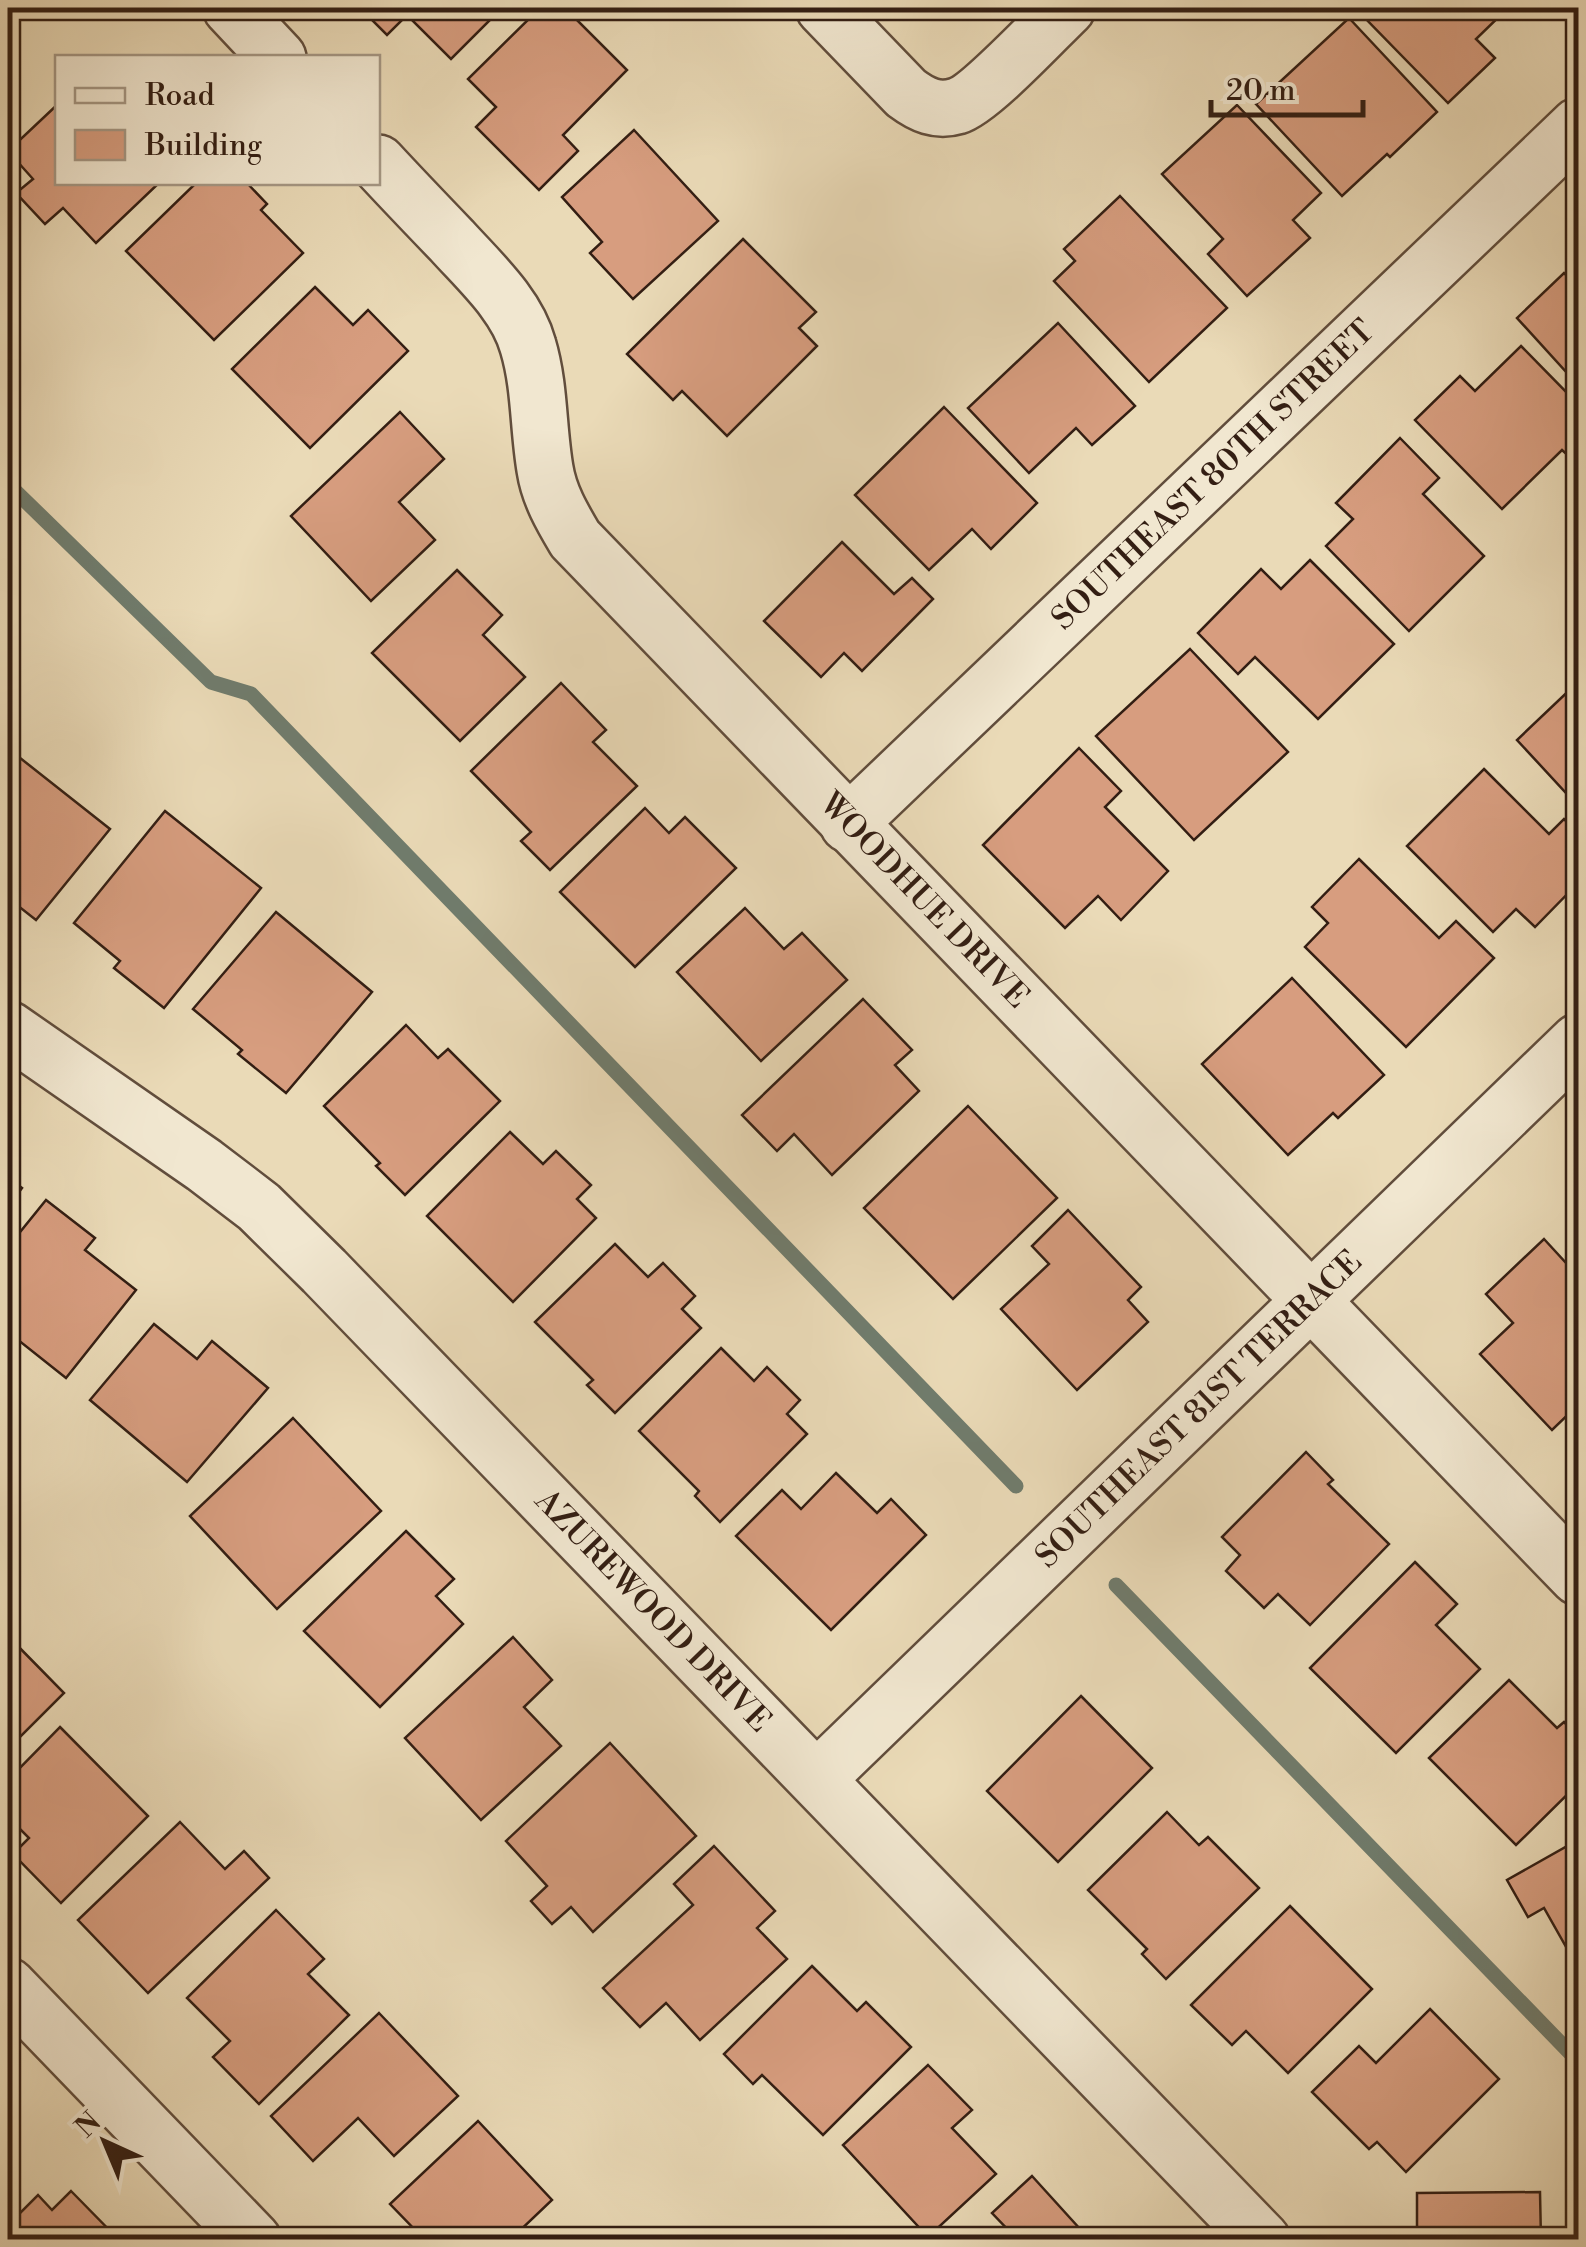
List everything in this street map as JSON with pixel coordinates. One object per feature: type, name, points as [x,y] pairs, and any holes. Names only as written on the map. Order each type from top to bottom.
[{"type":"street","points":[[231,8],[275,55]]},
{"type":"street","points":[[824,8],[906,93],[921,104],[943,109],[962,105],[981,90],[1067,8]]},
{"type":"street","name":"SOUTHEAST 80TH STREET","points":[[848,824],[1578,126]]},
{"type":"street","name":"WOODHUE DRIVE","points":[[380,165],[502,297],[520,326],[536,384],[545,472],[554,503],[575,539],[1578,1577]]},
{"type":"street","name":"AZUREWOOD DRIVE","points":[[8,1029],[204,1164],[259,1207],[818,1778],[1262,2240]]},
{"type":"street","name":"SOUTHEAST 81ST TERRACE","points":[[818,1778],[1578,1042]]},
{"type":"street","points":[[8,1986],[252,2240]]},
{"type":"building","points":[[360,8],[502,8],[451,59],[407,15],[387,35]]},
{"type":"building","points":[[540,8],[565,8],[627,70],[563,135],[578,151],[539,190],[476,127],[496,107],[468,79]]},
{"type":"building","points":[[1374,8],[1508,8],[1476,39],[1495,58],[1448,103],[1364,17]]},
{"type":"building","points":[[1349,18],[1437,112],[1342,196],[1256,104]]},
{"type":"building","points":[[1237,105],[1321,193],[1293,220],[1310,238],[1247,296],[1208,254],[1223,239],[1162,174]]},
{"type":"building","points":[[55,107],[55,185],[157,185],[96,243],[63,208],[45,224],[16,193],[33,179],[8,151]]},
{"type":"building","points":[[634,130],[718,221],[633,299],[590,253],[602,242],[562,197]]},
{"type":"building","points":[[194,185],[249,185],[267,204],[261,210],[303,253],[214,340],[126,251]]},
{"type":"building","points":[[1120,196],[1227,308],[1149,382],[1054,281],[1075,261],[1064,249]]},
{"type":"building","points":[[743,239],[816,312],[799,328],[817,346],[727,436],[682,391],[673,400],[627,354]]},
{"type":"building","points":[[1564,273],[1578,288],[1578,385],[1517,318]]},
{"type":"building","points":[[315,287],[353,325],[368,310],[408,351],[310,448],[232,369]]},
{"type":"building","points":[[1058,323],[1135,406],[1092,445],[1076,428],[1029,473],[968,408]]},
{"type":"building","points":[[1521,346],[1578,404],[1578,453],[1572,459],[1562,450],[1502,509],[1415,420],[1460,376],[1475,391]]},
{"type":"building","points":[[944,407],[1037,503],[991,549],[972,529],[929,570],[855,495]]},
{"type":"building","points":[[400,412],[444,459],[399,502],[435,540],[371,601],[291,516]]},
{"type":"building","points":[[1400,438],[1439,478],[1423,494],[1484,556],[1409,631],[1326,546],[1353,519],[1336,503]]},
{"type":"building","points":[[842,542],[894,594],[912,578],[933,599],[862,671],[844,653],[821,677],[764,621]]},
{"type":"building","points":[[1310,560],[1394,644],[1318,719],[1255,657],[1238,674],[1198,633],[1261,569],[1281,589]]},
{"type":"building","points":[[457,570],[502,615],[483,635],[525,677],[460,741],[372,653]]},
{"type":"building","points":[[1190,649],[1288,752],[1194,840],[1096,736]]},
{"type":"building","points":[[1578,682],[1578,806],[1517,740]]},
{"type":"building","points":[[561,683],[606,730],[593,742],[637,786],[550,870],[521,841],[531,832],[471,771]]},
{"type":"building","points":[[1079,748],[1121,791],[1105,807],[1168,871],[1121,920],[1098,896],[1065,928],[983,845]]},
{"type":"building","points":[[10,750],[110,829],[36,920],[8,898]]},
{"type":"building","points":[[1484,769],[1549,834],[1564,819],[1578,833],[1578,883],[1535,927],[1516,909],[1493,932],[1407,846]]},
{"type":"building","points":[[645,808],[669,833],[685,817],[736,868],[635,967],[560,892]]},
{"type":"building","points":[[165,811],[261,888],[164,1008],[114,968],[120,961],[74,923]]},
{"type":"building","points":[[1359,859],[1439,938],[1456,921],[1494,958],[1406,1047],[1305,947],[1328,923],[1312,907]]},
{"type":"building","points":[[745,908],[784,949],[802,933],[847,980],[761,1061],[677,972]]},
{"type":"building","points":[[276,912],[372,992],[286,1093],[238,1054],[242,1050],[193,1009]]},
{"type":"building","points":[[1292,978],[1384,1075],[1338,1118],[1333,1113],[1288,1155],[1202,1064]]},
{"type":"building","points":[[863,999],[912,1050],[895,1065],[919,1091],[832,1175],[794,1134],[777,1151],[742,1115]]},
{"type":"building","points":[[406,1025],[438,1058],[448,1049],[500,1101],[405,1195],[376,1166],[380,1163],[324,1106]]},
{"type":"building","points":[[968,1106],[1057,1198],[953,1299],[864,1208]]},
{"type":"building","points":[[510,1132],[543,1164],[556,1151],[591,1185],[577,1199],[596,1218],[513,1302],[427,1216]]},
{"type":"building","points":[[8,1177],[22,1188],[8,1207]]},
{"type":"building","points":[[46,1200],[95,1238],[85,1250],[136,1290],[66,1378],[8,1332],[8,1247]]},
{"type":"building","points":[[1068,1210],[1141,1287],[1128,1300],[1148,1322],[1077,1390],[1001,1309],[1049,1264],[1032,1246]]},
{"type":"building","points":[[1544,1239],[1578,1276],[1578,1405],[1552,1430],[1480,1354],[1513,1323],[1486,1294]]},
{"type":"building","points":[[615,1244],[648,1277],[663,1263],[695,1296],[682,1309],[701,1328],[615,1413],[587,1385],[593,1380],[535,1322]]},
{"type":"building","points":[[154,1324],[197,1359],[212,1341],[268,1388],[187,1482],[90,1400]]},
{"type":"building","points":[[721,1348],[754,1381],[767,1367],[800,1400],[787,1414],[807,1434],[720,1522],[695,1496],[699,1491],[639,1431]]},
{"type":"building","points":[[293,1418],[381,1511],[277,1609],[190,1516]]},
{"type":"building","points":[[1306,1452],[1333,1480],[1328,1484],[1389,1544],[1310,1625],[1278,1594],[1264,1608],[1226,1571],[1240,1555],[1222,1537]]},
{"type":"building","points":[[836,1473],[877,1513],[891,1499],[926,1535],[831,1630],[736,1536],[782,1490],[801,1509]]},
{"type":"building","points":[[406,1531],[454,1579],[436,1596],[463,1624],[380,1707],[304,1631]]},
{"type":"building","points":[[1415,1562],[1457,1604],[1436,1625],[1480,1669],[1396,1753],[1310,1668]]},
{"type":"building","points":[[8,1636],[64,1693],[8,1749]]},
{"type":"building","points":[[513,1637],[552,1680],[524,1707],[561,1746],[481,1820],[405,1738]]},
{"type":"building","points":[[1509,1680],[1557,1728],[1564,1722],[1578,1736],[1578,1784],[1516,1845],[1429,1758]]},
{"type":"building","points":[[1081,1696],[1152,1768],[1058,1862],[987,1791]]},
{"type":"building","points":[[60,1727],[148,1816],[61,1903],[13,1854],[29,1838],[8,1817],[8,1780]]},
{"type":"building","points":[[610,1743],[696,1836],[593,1932],[571,1907],[552,1924],[531,1901],[547,1886],[506,1841]]},
{"type":"building","points":[[1167,1812],[1199,1845],[1208,1837],[1259,1888],[1166,1979],[1142,1954],[1147,1949],[1088,1890]]},
{"type":"building","points":[[180,1822],[225,1869],[244,1851],[269,1878],[148,1993],[78,1920]]},
{"type":"building","points":[[1578,1840],[1578,1968],[1544,1908],[1528,1917],[1507,1880]]},
{"type":"building","points":[[714,1846],[775,1911],[757,1928],[787,1959],[700,2040],[666,2003],[640,2027],[603,1988],[693,1905],[674,1884]]},
{"type":"building","points":[[1290,1906],[1372,1989],[1288,2073],[1246,2031],[1232,2045],[1191,2005]]},
{"type":"building","points":[[276,1910],[324,1959],[308,1974],[349,2015],[259,2104],[213,2057],[230,2041],[187,1998]]},
{"type":"building","points":[[812,1966],[857,2011],[866,2002],[911,2047],[823,2135],[762,2075],[753,2084],[724,2054]]},
{"type":"building","points":[[1430,2009],[1499,2079],[1406,2172],[1377,2142],[1369,2149],[1312,2092],[1359,2046],[1376,2063]]},
{"type":"building","points":[[379,2013],[458,2096],[394,2156],[358,2118],[313,2161],[271,2116]]},
{"type":"building","points":[[928,2065],[972,2110],[952,2128],[996,2174],[928,2237],[843,2145]]},
{"type":"building","points":[[478,2121],[552,2200],[510,2240],[408,2240],[417,2232],[390,2204]]},
{"type":"building","points":[[1032,2176],[1090,2240],[1003,2240],[1011,2233],[992,2213]]},
{"type":"building","points":[[71,2191],[119,2240],[8,2238],[8,2225],[38,2195],[52,2210]]},
{"type":"building","points":[[1540,2192],[1541,2240],[1417,2240],[1417,2193]]},
{"type":"waterway","points":[[8,484],[211,682],[251,694],[1016,1486]]},
{"type":"waterway","points":[[1116,1585],[1578,2061]]}]
